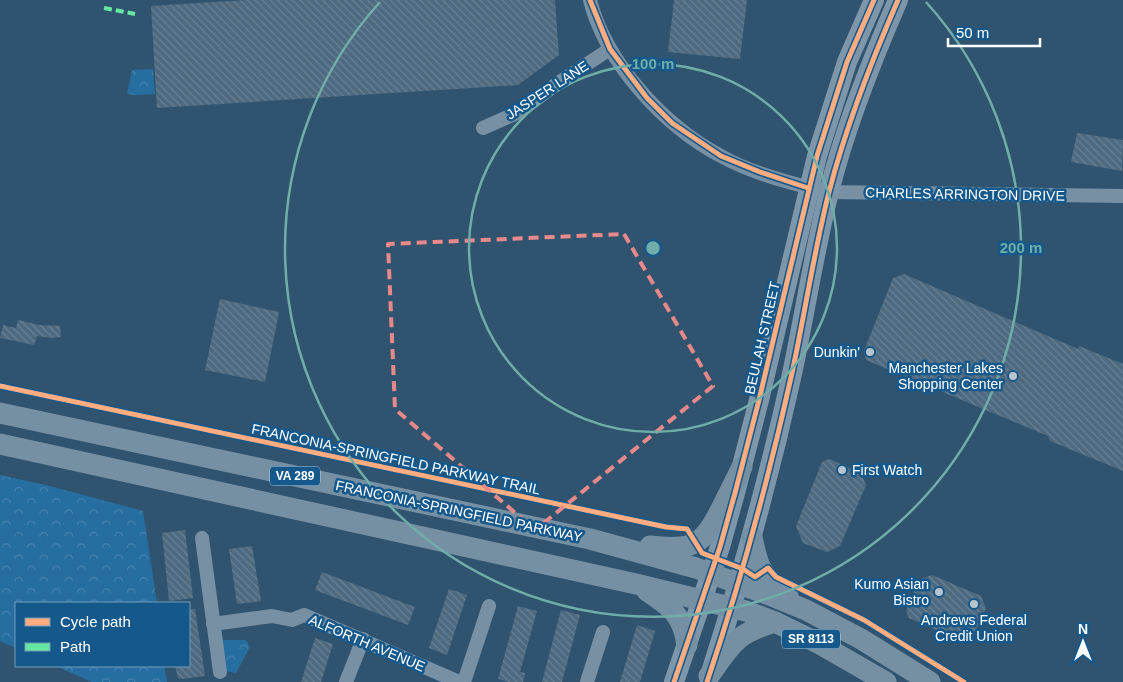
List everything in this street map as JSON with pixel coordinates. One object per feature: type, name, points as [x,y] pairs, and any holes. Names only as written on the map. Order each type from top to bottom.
[{"type":"main road","name":"BEULAH STREET","points":[[674,682],[711,574],[742,467],[808,188],[828,117],[847,62],[874,0]]},
{"type":"main road","points":[[708,679],[752,537],[792,371],[829,192],[846,132],[898,0]]},
{"type":"main road","name":"FRANCONIA-SPRINGFIELD PARKWAY","points":[[0,413],[590,539],[711,574]]},
{"type":"main road","name":"VA 289","points":[[0,444],[702,600]]},
{"type":"main road","points":[[590,539],[668,548],[681,548],[695,543],[710,531],[742,467]]},
{"type":"main road","points":[[752,537],[757,558],[765,577],[806,610]]},
{"type":"main road","name":"SR 8113","points":[[711,574],[806,610],[861,639],[930,682]]},
{"type":"main road","points":[[636,584],[676,612],[682,622],[687,645]]},
{"type":"main road","name":"SR 8113","points":[[702,600],[775,622],[838,653],[886,682]]},
{"type":"main road","points":[[708,679],[731,645],[743,634],[757,627],[775,622]]},
{"type":"street","name":"CHARLES ARRINGTON DRIVE","points":[[590,0],[592,9],[610,49],[647,98],[672,123],[721,156],[760,172],[808,188],[829,192],[1123,196]]},
{"type":"street","name":"JASPER LANE","points":[[483,128],[519,112],[558,83],[610,49]]},
{"type":"street","points":[[202,538],[220,672]]},
{"type":"street","points":[[464,682],[489,606]]},
{"type":"street","name":"ALFORTH AVENUE","points":[[213,624],[272,616],[292,620],[304,615],[460,682]]},
{"type":"street","points":[[587,682],[603,632]]},
{"type":"street","points":[[346,682],[363,639]]},
{"type":"highlighted area","points":[[624,234],[713,386],[535,530],[395,409],[388,244]]},
{"type":"green space","points":[[153,69],[155,94],[127,94],[132,70]]},
{"type":"green space","points":[[0,475],[50,486],[143,511],[157,602],[15,602],[15,648],[0,641]]},
{"type":"green space","points":[[222,640],[246,640],[250,647],[236,673],[226,671]]},
{"type":"green space","points":[[58,667],[164,667],[167,682],[92,682]]},
{"type":"building","points":[[246,0],[555,0],[559,55],[518,85],[157,108],[151,6]]},
{"type":"building","points":[[674,0],[747,0],[740,59],[668,52]]},
{"type":"building","points":[[1077,133],[1123,140],[1122,171],[1071,162]]},
{"type":"building","name":"Manchester Lakes Shopping Center","points":[[904,274],[1078,349],[1079,346],[1123,364],[1123,471],[1050,441],[1048,436],[866,360],[864,351],[893,278]]},
{"type":"building","points":[[220,299],[279,312],[265,382],[205,370]]},
{"type":"building","points":[[18,320],[40,325],[60,326],[61,337],[37,336],[34,345],[0,338],[3,325],[16,328]]},
{"type":"building","points":[[829,459],[861,473],[866,485],[840,546],[827,552],[803,543],[796,526],[822,462]]},
{"type":"building","points":[[185,530],[193,598],[169,601],[162,533]]},
{"type":"building","points":[[252,546],[261,601],[237,604],[229,549]]},
{"type":"building","points":[[322,572],[415,607],[408,625],[315,590]]},
{"type":"building","points":[[932,575],[981,596],[986,608],[971,640],[962,642],[909,618],[906,611],[920,579]]},
{"type":"building","points":[[449,589],[467,595],[447,655],[429,648]]},
{"type":"building","points":[[518,606],[537,611],[520,672],[525,673],[523,682],[509,682],[498,679]]},
{"type":"building","points":[[190,609],[195,609],[205,676],[178,678],[175,667],[190,667]]},
{"type":"building","points":[[561,610],[580,615],[562,682],[542,682]]},
{"type":"building","points":[[637,625],[655,631],[640,682],[620,682]]},
{"type":"building","points":[[315,638],[333,644],[321,682],[301,682]]},
{"type":"marked path","points":[[104,8],[135,14]]},
{"type":"cycle path","points":[[590,0],[610,49],[647,98],[672,123],[721,156],[760,172],[808,188]]},
{"type":"cycle path","points":[[674,682],[720,547],[735,493],[817,156],[847,62],[874,0]]},
{"type":"cycle path","points":[[707,682],[743,567],[774,451],[792,373],[819,237],[836,167],[860,94],[898,0]]},
{"type":"cycle path","name":"FRANCONIA-SPRINGFIELD PARKWAY TRAIL","points":[[0,386],[666,527],[687,529],[702,553],[743,569],[755,577],[768,568],[776,577],[864,620],[964,682]]},
{"type":"place","name":"Dunkin'","points":[[870,352]]},
{"type":"place","name":"Manchester Lakes Shopping Center","points":[[1013,376]]},
{"type":"place","name":"First Watch","points":[[842,470]]},
{"type":"place","name":"Kumo Asian Bistro","points":[[939,592]]},
{"type":"place","name":"Andrews Federal Credit Union","points":[[974,604]]}]
